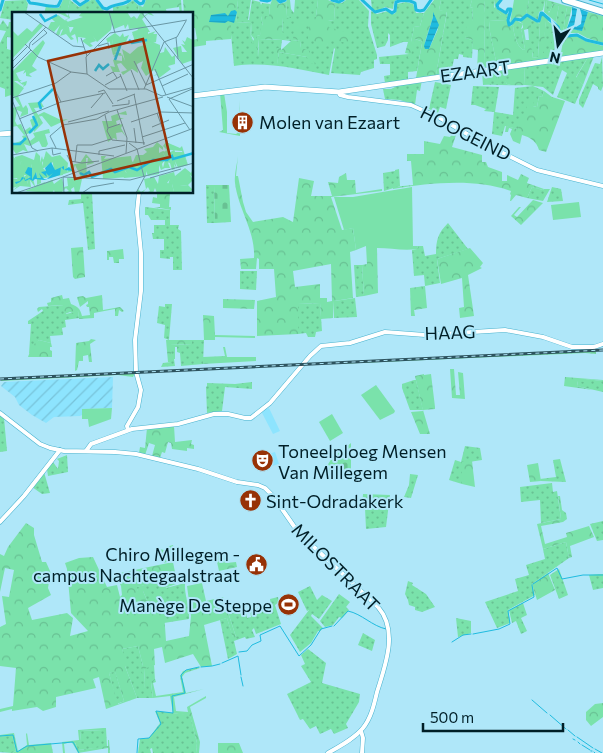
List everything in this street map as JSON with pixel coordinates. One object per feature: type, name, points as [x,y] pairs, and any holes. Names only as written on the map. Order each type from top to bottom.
[{"type":"highway","points":[[565,0],[603,12]]},
{"type":"highway","points":[[578,0],[603,8]]},
{"type":"main road","name":"EZAART","points":[[194,96],[265,87],[338,91],[603,53]]},
{"type":"street","name":"HOOGEIND","points":[[338,91],[340,95],[348,97],[411,105],[440,118],[478,141],[537,170],[603,186]]},
{"type":"street","points":[[88,451],[89,446],[128,430],[127,426],[137,409],[141,394],[141,386],[136,371],[135,334],[141,292],[141,253],[137,212],[139,194]]},
{"type":"street","name":"HAAG","points":[[128,430],[140,427],[178,424],[221,413],[245,418],[252,417],[270,403],[321,346],[350,343],[391,332],[425,335],[511,330],[544,336],[572,347],[602,344]]},
{"type":"street","points":[[0,413],[40,444],[58,450],[55,457],[24,496],[0,522]]},
{"type":"street","name":"MILOSTRAAT","points":[[58,450],[136,454],[265,488],[271,492],[290,524],[380,610],[386,619],[388,630],[386,662],[370,718],[359,733]]},
{"type":"street","points":[[328,753],[359,733],[362,741],[362,753]]},
{"type":"shaded area","points":[[572,7],[577,9],[574,26],[576,27],[581,24],[582,16],[580,9],[588,12],[582,31],[567,28],[572,15]]},
{"type":"shaded area","points":[[235,10],[237,12],[234,23],[228,21],[225,23],[209,22],[211,15],[225,13],[228,16],[231,11]]},
{"type":"shaded area","points":[[433,12],[439,25],[429,49],[425,49],[424,46]]},
{"type":"shaded area","points":[[113,377],[112,408],[82,409],[82,415],[80,416],[54,417],[46,423],[19,405],[15,397],[1,386],[4,382]]},
{"type":"shaded area","points":[[269,408],[280,431],[273,434],[261,411]]},
{"type":"shaded area","points":[[275,452],[279,464],[262,469],[259,457]]},
{"type":"green space","points":[[26,0],[28,4],[26,12],[12,12],[12,20],[0,18],[5,1]]},
{"type":"green space","points":[[63,0],[70,0],[67,12],[44,12],[46,6],[59,8]]},
{"type":"green space","points":[[70,0],[79,7],[91,0],[95,0],[104,11],[104,12],[67,12]]},
{"type":"green space","points":[[133,0],[138,5],[139,12],[113,12],[113,7],[126,5]]},
{"type":"green space","points":[[146,0],[181,0],[182,12],[180,12],[179,7],[166,9],[167,12],[139,12],[138,5],[143,7]]},
{"type":"green space","points":[[183,0],[238,0],[236,22],[252,23],[251,35],[254,43],[252,44],[252,39],[250,38],[251,24],[231,24],[231,39],[206,41],[206,45],[194,47],[194,40],[197,39],[194,28],[194,12],[184,12]]},
{"type":"green space","points":[[238,0],[251,0],[248,20],[252,0],[260,2],[261,5],[262,3],[270,4],[269,16],[261,16],[263,26],[260,35],[257,36],[258,57],[259,39],[282,40],[281,48],[278,48],[277,64],[279,52],[307,57],[313,61],[301,49],[300,41],[283,39],[283,17],[291,18],[287,16],[287,0],[290,0],[291,9],[294,13],[295,0],[318,0],[316,17],[327,46],[328,20],[334,21],[335,3],[342,3],[346,0],[359,0],[369,11],[368,26],[377,55],[377,59],[374,60],[374,68],[361,72],[360,75],[331,73],[334,48],[329,75],[270,65],[234,66],[230,24],[251,24],[250,37],[252,43],[254,39],[251,35],[252,23],[236,22]]},
{"type":"green space","points":[[272,0],[277,0],[279,4],[286,2],[287,16],[291,17],[283,18],[282,32],[284,33],[284,39],[300,41],[301,48],[310,51],[309,56],[313,57],[313,61],[318,65],[316,66],[308,61],[307,57],[279,52],[277,64],[275,64],[277,48],[281,48],[281,50],[291,41],[287,40],[259,39],[257,58],[257,36],[260,35],[261,25],[263,26],[261,16],[269,16]]},
{"type":"green space","points":[[318,0],[328,0],[335,3],[334,21],[328,20],[328,27],[353,34],[351,44],[329,39],[327,46],[308,39],[310,17],[316,17]]},
{"type":"green space","points":[[371,0],[396,0],[393,9],[385,7],[378,11],[372,9]]},
{"type":"green space","points":[[434,0],[441,0],[439,10],[447,11],[436,75],[416,78],[421,41],[415,39],[410,58],[408,58],[409,54],[405,53],[408,42],[411,42],[414,27],[420,26],[424,13]],"holes":[[[433,17],[438,29],[429,49],[425,42]]]},
{"type":"green space","points":[[441,0],[472,0],[470,7],[473,8],[472,21],[465,38],[473,40],[472,58],[463,57],[463,55],[459,54],[458,59],[454,59],[451,73],[436,75],[447,12],[439,10]]},
{"type":"green space","points":[[472,0],[485,0],[485,67],[477,69],[478,50],[472,49],[473,40],[465,38],[467,21],[472,21],[473,8],[470,7]]},
{"type":"green space","points":[[485,0],[495,0],[494,7],[501,15],[508,15],[506,20],[489,21],[497,66],[485,67]]},
{"type":"green space","points":[[495,0],[499,0],[496,8],[505,14],[509,14],[507,21],[509,26],[516,20],[522,20],[528,16],[539,23],[543,14],[552,22],[546,21],[543,53],[552,52],[552,34],[557,28],[554,35],[557,37],[555,39],[554,58],[497,66],[489,21],[506,20],[508,15],[501,15],[495,9]],"holes":[[[533,20],[540,24],[538,57],[532,58],[533,51],[530,42],[526,42],[524,30],[531,28],[531,21]],[[519,21],[523,24],[521,29],[525,49],[523,50],[517,42],[513,29],[513,26]]]},
{"type":"green space","points":[[514,0],[529,0],[526,14],[523,17],[514,18],[510,23]]},
{"type":"green space","points":[[529,0],[545,0],[543,10],[539,12],[538,20],[526,13]]},
{"type":"green space","points":[[545,0],[547,0],[546,7],[549,13],[553,4],[559,5],[556,22],[544,12]]},
{"type":"green space","points":[[547,0],[567,6],[563,33],[556,35],[560,31],[556,22],[559,5],[553,4],[550,11],[547,12]]},
{"type":"green space","points":[[406,2],[413,4],[416,13],[424,13],[420,26],[414,27],[411,42],[403,42],[390,47],[390,35],[388,33],[388,40],[385,46],[377,48],[371,24],[371,11],[377,14],[388,11],[394,14],[397,4]]},
{"type":"green space","points":[[567,6],[572,7],[567,28],[582,30],[588,12],[603,16],[603,43],[578,33],[563,33]]},
{"type":"green space","points":[[301,16],[305,16],[306,19],[302,26],[300,40],[293,39],[295,21],[298,21]]},
{"type":"green space","points":[[3,20],[8,27],[9,22],[12,22],[12,38],[7,37],[7,49],[12,50],[12,95],[5,97],[5,89],[0,87],[0,43],[6,31],[0,30]]},
{"type":"green space","points":[[533,20],[540,24],[538,57],[532,58],[533,53],[525,40],[529,40],[528,28]]},
{"type":"green space","points":[[546,20],[557,28],[552,34],[552,53],[542,53]]},
{"type":"green space","points":[[517,21],[523,24],[521,29],[525,49],[523,50],[517,42],[514,32],[513,26]]},
{"type":"green space","points":[[573,35],[585,41],[603,46],[603,52],[560,58],[564,36]]},
{"type":"green space","points":[[415,39],[422,43],[417,71],[408,72],[408,79],[385,83],[384,76],[390,75],[390,64],[380,64],[379,57],[409,54]]},
{"type":"green space","points":[[594,56],[583,85],[576,78],[588,57]]},
{"type":"green space","points":[[588,57],[576,77],[583,85],[575,104],[557,97],[567,73],[562,70],[553,95],[543,87],[525,85],[524,66]]},
{"type":"green space","points":[[602,57],[603,86],[601,91],[593,84],[583,108],[579,104],[579,100],[595,63],[600,64]]},
{"type":"green space","points":[[524,66],[525,85],[511,85],[511,68]]},
{"type":"green space","points":[[511,68],[511,85],[505,81],[505,84],[484,84],[484,73],[497,72],[498,80],[498,70]]},
{"type":"green space","points":[[498,70],[498,80],[496,72],[484,73],[484,84],[505,84],[505,80],[507,84],[511,85],[483,85],[482,72]]},
{"type":"green space","points":[[422,80],[420,91],[417,90],[415,105],[400,100],[385,99],[383,89],[391,89],[401,84]]},
{"type":"green space","points":[[435,82],[451,85],[446,109],[440,107],[438,113],[429,109]]},
{"type":"green space","points":[[473,86],[499,87],[495,112],[513,115],[515,88],[533,86],[544,91],[542,97],[539,96],[537,107],[533,106],[518,129],[505,126],[502,136],[492,134],[494,112],[484,111],[486,109],[471,105]]},
{"type":"green space","points":[[544,91],[552,97],[565,101],[546,152],[539,150],[535,142],[522,135],[520,144],[513,141],[510,134],[512,129],[509,128],[508,132],[505,132],[506,126],[518,129],[520,116],[525,117],[528,100],[534,101],[533,106],[537,107],[539,96],[542,97]]},
{"type":"green space","points":[[220,93],[224,93],[227,112],[227,133],[236,134],[239,132],[240,100],[240,136],[219,132],[223,130]]},
{"type":"green space","points":[[452,134],[456,135],[452,147],[482,155],[482,162],[486,162],[488,167],[502,172],[502,181],[507,181],[507,175],[518,180],[521,174],[529,178],[527,183],[544,189],[532,187],[527,198],[516,195],[510,201],[511,191],[482,184],[452,183],[393,189],[393,187],[413,185],[411,161],[407,161],[407,154],[424,154],[424,141],[440,144],[444,136],[450,137]]},
{"type":"green space","points":[[238,156],[236,176],[238,176],[246,212],[253,222],[283,217],[293,222],[299,178],[314,181],[311,196],[332,196],[328,182],[338,183],[339,177],[346,173],[347,180],[355,180],[356,193],[382,189],[382,191],[331,197],[342,230],[353,228],[356,250],[350,252],[353,298],[334,301],[333,318],[321,319],[320,303],[298,304],[298,334],[257,336],[257,301],[276,297],[274,269],[259,269],[259,259],[257,258],[256,269],[241,269],[240,259],[254,258],[254,248],[237,193],[235,173]],"holes":[[[331,264],[332,301],[327,302],[327,298],[320,298],[320,284],[295,287],[293,271]]]},
{"type":"green space","points":[[399,169],[400,186],[384,191],[383,173]]},
{"type":"green space","points":[[206,185],[214,185],[215,223],[207,223]]},
{"type":"green space","points":[[214,185],[229,185],[231,222],[215,223]]},
{"type":"green space","points":[[412,187],[413,246],[366,246],[356,250],[353,228],[344,230],[334,197],[353,197]]},
{"type":"green space","points":[[532,187],[543,190],[550,189],[543,201],[527,198]]},
{"type":"green space","points":[[552,187],[561,189],[563,201],[547,202]]},
{"type":"green space","points":[[81,194],[92,194],[95,249],[88,250],[83,203],[68,205],[69,200],[81,199]]},
{"type":"green space","points":[[157,194],[170,194],[169,207],[171,207],[171,210],[154,207],[160,207],[160,204],[152,203],[153,197],[157,198]]},
{"type":"green space","points":[[533,200],[543,203],[521,225],[511,216],[521,207],[514,215],[517,217]]},
{"type":"green space","points":[[579,202],[581,217],[553,220],[551,205]]},
{"type":"green space","points":[[145,207],[170,210],[170,225],[179,225],[178,229],[181,231],[182,270],[173,270],[173,257],[170,257],[170,259],[160,258],[160,250],[164,250],[164,239],[153,239],[152,233],[154,233],[154,225],[165,225],[165,220],[151,220],[148,215],[145,215]]},
{"type":"green space","points":[[448,223],[468,249],[437,259],[440,283],[425,286],[424,275],[414,276],[412,250],[417,249],[418,246],[423,246],[425,256],[436,254],[438,237]]},
{"type":"green space","points":[[366,246],[418,246],[417,249],[412,250],[377,248],[378,293],[364,296],[362,265],[367,264]]},
{"type":"green space","points":[[83,247],[85,277],[75,279],[73,277],[71,248]]},
{"type":"green space","points":[[470,248],[483,263],[480,267],[482,268],[468,275],[474,316],[460,318],[459,308],[464,307],[462,278],[441,284],[437,259]]},
{"type":"green space","points":[[123,249],[124,259],[119,259],[119,263],[114,263],[113,257],[109,257],[109,260],[107,260],[107,251]]},
{"type":"green space","points":[[354,265],[362,265],[364,296],[356,297]]},
{"type":"green space","points":[[240,271],[257,271],[256,290],[240,289]]},
{"type":"green space","points":[[425,286],[427,308],[414,310],[415,316],[411,316],[410,288]]},
{"type":"green space","points":[[62,295],[63,299],[69,298],[71,304],[78,308],[82,316],[90,315],[89,307],[86,305],[88,301],[80,307],[77,297],[83,296],[86,298],[102,295],[103,310],[120,307],[124,311],[119,310],[118,316],[115,316],[115,309],[94,313],[94,318],[79,319],[78,311],[75,314],[70,312],[65,314],[63,305],[48,306],[47,303],[51,302],[51,298]]},
{"type":"green space","points":[[355,298],[357,317],[334,318],[334,301]]},
{"type":"green space","points":[[223,299],[255,300],[254,309],[223,308]]},
{"type":"green space","points":[[320,303],[322,331],[316,332],[315,337],[308,337],[306,333],[298,334],[297,304]]},
{"type":"green space","points":[[165,304],[172,304],[169,340],[164,338],[165,325],[157,323],[159,306],[165,307]]},
{"type":"green space","points":[[64,305],[66,314],[78,311],[79,318],[65,320],[66,327],[62,328],[63,335],[50,336],[51,343],[39,340],[29,354],[31,324],[28,324],[28,321],[43,311],[42,309],[38,312],[37,309],[39,307]]},
{"type":"green space","points":[[203,315],[214,316],[215,335],[255,336],[255,338],[215,337],[215,340],[204,340]]},
{"type":"green space","points":[[91,339],[96,340],[90,344],[92,362],[89,362],[88,355],[83,356],[83,361],[79,361],[75,371],[76,343]]},
{"type":"green space","points":[[39,340],[51,343],[52,357],[28,357],[32,346]]},
{"type":"green space","points":[[166,340],[192,340],[192,345],[171,344],[171,362],[168,362]]},
{"type":"green space","points":[[192,340],[204,340],[203,364],[181,366],[180,353],[177,352],[177,347],[175,347],[175,366],[161,367],[163,363],[171,362],[170,344],[191,345]]},
{"type":"green space","points":[[223,347],[225,347],[227,357],[256,357],[256,361],[203,364],[203,357],[225,356]]},
{"type":"green space","points":[[596,351],[596,354],[335,363]]},
{"type":"green space","points":[[450,369],[454,369],[456,395],[460,395],[458,372],[463,373],[465,399],[452,398]]},
{"type":"green space","points":[[135,373],[133,377],[118,375],[1,381],[1,379]]},
{"type":"green space","points":[[431,374],[435,407],[435,409],[423,410],[430,434],[420,434],[411,412],[423,411],[415,376]]},
{"type":"green space","points":[[565,377],[603,380],[603,381],[585,379],[584,382],[578,381],[577,386],[593,390],[564,386]]},
{"type":"green space","points":[[585,379],[603,381],[603,392],[577,386],[578,381]]},
{"type":"green space","points":[[416,380],[423,410],[410,410],[402,388],[402,384]]},
{"type":"green space","points":[[252,382],[252,389],[225,387],[222,411],[207,413],[207,383],[235,384]]},
{"type":"green space","points":[[376,385],[395,411],[380,420],[361,395]]},
{"type":"green space","points":[[112,408],[111,419],[89,427],[88,419],[82,419],[82,409]]},
{"type":"green space","points":[[332,414],[343,433],[330,441],[319,422]]},
{"type":"green space","points":[[0,415],[4,418],[7,451],[0,452]]},
{"type":"green space","points":[[174,426],[175,442],[192,440],[191,444],[194,445],[194,449],[187,448],[187,451],[172,449],[171,443],[168,442],[165,453],[162,452],[160,458],[152,456],[155,445],[149,443],[145,455],[139,453],[140,447],[145,448],[147,428]]},
{"type":"green space","points":[[351,443],[351,473],[328,475],[325,469],[332,458]]},
{"type":"green space","points":[[465,446],[480,448],[482,460],[462,463],[462,484],[449,480],[455,460],[461,462]]},
{"type":"green space","points":[[67,455],[68,472],[48,476],[47,469],[53,462],[58,469],[59,461],[57,459]]},
{"type":"green space","points":[[560,459],[566,482],[541,481],[540,479],[556,477],[553,460]]},
{"type":"green space","points":[[472,461],[475,487],[462,484],[462,462]]},
{"type":"green space","points":[[538,463],[541,481],[530,482],[527,465]]},
{"type":"green space","points":[[44,472],[50,493],[42,494],[32,487]]},
{"type":"green space","points":[[410,474],[418,475],[411,498],[404,497],[409,485]]},
{"type":"green space","points":[[552,483],[553,492],[557,491],[561,519],[541,523],[540,500],[521,502],[520,487]]},
{"type":"green space","points":[[363,494],[390,495],[386,527],[366,529],[365,508],[362,508]]},
{"type":"green space","points":[[558,496],[560,496],[562,510],[566,513],[567,519],[563,522],[541,526],[545,544],[567,537],[566,533],[589,526],[594,537],[570,546],[572,557],[569,558],[566,542],[543,549],[537,524],[561,519]]},
{"type":"green space","points":[[603,521],[603,540],[597,541],[590,524]]},
{"type":"green space","points":[[26,523],[34,528],[34,535],[42,562],[46,562],[54,580],[49,582],[48,588],[51,595],[28,608],[32,620],[67,613],[73,618],[70,636],[88,631],[71,613],[65,563],[79,558],[93,557],[107,587],[117,585],[120,597],[122,595],[121,586],[115,574],[173,562],[175,572],[170,577],[176,584],[165,588],[161,581],[137,587],[138,591],[143,591],[153,615],[164,612],[166,641],[189,636],[191,616],[187,586],[202,583],[206,601],[223,597],[236,637],[233,638],[227,618],[204,625],[212,666],[201,667],[193,654],[165,663],[162,647],[154,649],[155,665],[144,669],[145,689],[141,666],[143,666],[138,646],[122,649],[127,665],[125,666],[137,698],[106,709],[99,677],[93,679],[96,688],[56,697],[56,707],[43,711],[37,707],[0,712],[0,709],[13,706],[16,668],[0,666],[0,627],[6,624],[2,596],[9,597],[14,570],[5,568],[0,592],[0,554],[4,556],[8,547]],"holes":[[[115,672],[124,701],[118,704],[109,673]]]},
{"type":"green space","points":[[566,542],[569,558],[532,584],[535,595],[508,610],[510,623],[497,628],[485,602],[518,591],[515,579],[529,575],[526,565],[545,559],[543,549]]},
{"type":"green space","points":[[173,545],[176,560],[163,563],[159,549],[164,550],[166,547]]},
{"type":"green space","points":[[224,551],[226,563],[236,562],[237,567],[219,571],[215,553]]},
{"type":"green space","points":[[559,569],[568,595],[559,599],[550,575]]},
{"type":"green space","points":[[548,573],[555,590],[537,600],[532,584]]},
{"type":"green space","points":[[603,574],[603,588],[593,590],[589,575]]},
{"type":"green space","points":[[161,581],[166,588],[185,583],[189,619],[164,623],[164,613],[153,615],[143,591],[138,591],[136,587]]},
{"type":"green space","points":[[408,581],[426,594],[435,607],[422,612],[415,610],[415,607],[409,605],[405,594]]},
{"type":"green space","points":[[310,586],[317,600],[322,595],[332,601],[319,619],[312,614],[311,616],[323,628],[318,631],[311,643],[300,652],[290,635],[309,610],[307,611],[298,592]]},
{"type":"green space","points":[[339,594],[350,602],[346,607],[349,610],[342,618],[339,617],[333,625],[325,627],[320,621]]},
{"type":"green space","points":[[278,597],[279,602],[275,605],[281,624],[256,634],[254,628],[252,630],[255,637],[246,639],[245,637],[234,641],[237,654],[228,659],[220,620],[227,618],[233,637],[236,637],[227,609],[237,614],[246,611],[247,618],[251,617],[250,610],[271,606],[270,599]]},
{"type":"green space","points":[[523,603],[527,615],[521,618],[527,631],[521,634],[516,621],[512,623],[509,610]]},
{"type":"green space","points":[[456,618],[471,621],[471,633],[458,637]]},
{"type":"green space","points":[[363,633],[375,640],[372,651],[358,645]]},
{"type":"green space","points":[[138,646],[143,666],[145,689],[144,668],[154,665],[155,680],[151,683],[153,698],[137,698],[125,666],[122,649]]},
{"type":"green space","points":[[308,649],[326,663],[322,683],[360,694],[359,702],[346,724],[348,728],[334,734],[331,729],[320,734],[316,726],[310,729],[303,719],[300,720],[287,694],[311,682],[301,666],[305,664],[301,655]]},
{"type":"green space","points":[[199,667],[185,673],[182,677],[186,693],[204,689],[174,697],[176,711],[188,712],[187,707],[206,696],[206,698],[190,707],[200,742],[199,753],[196,753],[197,743],[190,716],[173,713],[170,696],[153,698],[151,682],[155,679],[156,682],[153,683],[156,696],[183,692],[180,676],[183,671]]},
{"type":"green space","points":[[115,671],[124,701],[117,704],[109,673]]},
{"type":"green space","points":[[603,703],[603,717],[591,726],[586,720],[586,712],[595,704]]},
{"type":"green space","points":[[155,711],[190,715],[197,743],[196,753],[153,753],[152,748],[150,749],[151,753],[138,753],[140,739],[149,738],[160,723]]},
{"type":"green space","points":[[103,728],[106,728],[107,747],[78,750],[75,742],[81,741],[80,731],[103,730]]},
{"type":"green space","points":[[103,728],[103,730],[80,731],[81,741],[75,743],[79,750],[108,746],[109,740],[110,753],[108,753],[108,748],[78,753],[71,742],[64,744],[65,753],[63,753],[62,742],[79,740],[78,730]]},
{"type":"green space","points":[[14,733],[18,751],[27,745],[27,733],[29,745],[51,743],[53,753],[12,753],[16,751],[12,736],[0,737],[0,735]]},
{"type":"green space","points":[[12,735],[16,751],[12,753],[0,752],[0,737]]},
{"type":"green space","points":[[218,743],[239,743],[243,753],[218,753]]},
{"type":"waterway","points":[[0,10],[3,0]]},
{"type":"waterway","points":[[28,0],[30,3],[49,6],[58,6],[61,0]]},
{"type":"waterway","points":[[74,0],[80,5],[88,0]]},
{"type":"waterway","points":[[97,0],[103,8],[107,9],[130,0]]},
{"type":"waterway","points":[[135,0],[140,4],[144,0]]},
{"type":"waterway","points":[[261,0],[270,0]]},
{"type":"waterway","points":[[278,0],[280,2],[285,0]]},
{"type":"waterway","points":[[332,0],[339,2],[343,0]]},
{"type":"waterway","points":[[362,0],[375,12],[386,9],[392,13],[395,11],[396,2],[413,2],[415,3],[416,10],[420,11],[424,10],[431,0]]},
{"type":"waterway","points":[[501,0],[497,5],[498,8],[506,13],[508,9],[511,9],[508,20],[509,25],[515,19],[521,20],[527,15],[539,21],[542,13],[558,27],[559,30],[555,34],[557,37],[577,35],[586,40],[603,44]]},
{"type":"waterway","points":[[589,0],[603,4]]},
{"type":"waterway","points":[[533,584],[557,568],[562,579],[583,575],[603,575]]},
{"type":"waterway","points":[[473,634],[499,629],[510,624],[508,611],[534,597],[532,585]]},
{"type":"waterway","points":[[334,626],[348,611],[386,629]]},
{"type":"waterway","points":[[239,652],[247,651],[252,645],[261,641],[260,635],[280,626],[299,656],[311,645],[321,629],[332,626]]},
{"type":"waterway","points":[[452,642],[463,635],[471,634]]},
{"type":"waterway","points":[[222,663],[238,656],[241,675]]},
{"type":"waterway","points":[[201,667],[220,664]]},
{"type":"waterway","points":[[137,753],[138,739],[149,738],[161,724],[156,711],[173,713],[172,696],[185,693],[181,675],[186,670],[199,667]]},
{"type":"waterway","points":[[241,677],[243,686]]},
{"type":"waterway","points":[[532,700],[547,713]]},
{"type":"waterway","points":[[550,715],[566,729]]},
{"type":"waterway","points":[[568,730],[575,736]]},
{"type":"waterway","points":[[0,736],[13,735],[17,752],[27,746],[73,742],[79,753]]},
{"type":"waterway","points":[[577,737],[593,748]]},
{"type":"waterway","points":[[582,745],[590,750]]},
{"type":"waterway","points":[[595,749],[602,753]]},
{"type":"railway","points":[[0,379],[603,350]]},
{"type":"place","name":"Molen van Ezaart","points":[[243,122]]},
{"type":"place","name":"Toneelploeg Mensen Van Millegem","points":[[262,461]]},
{"type":"place","name":"Sint-Odradakerk","points":[[250,501]]},
{"type":"place","name":"Chiro Millegem - campus Nachtegaalstraat","points":[[256,564]]},
{"type":"place","name":"Manège De Steppe","points":[[288,605]]}]
